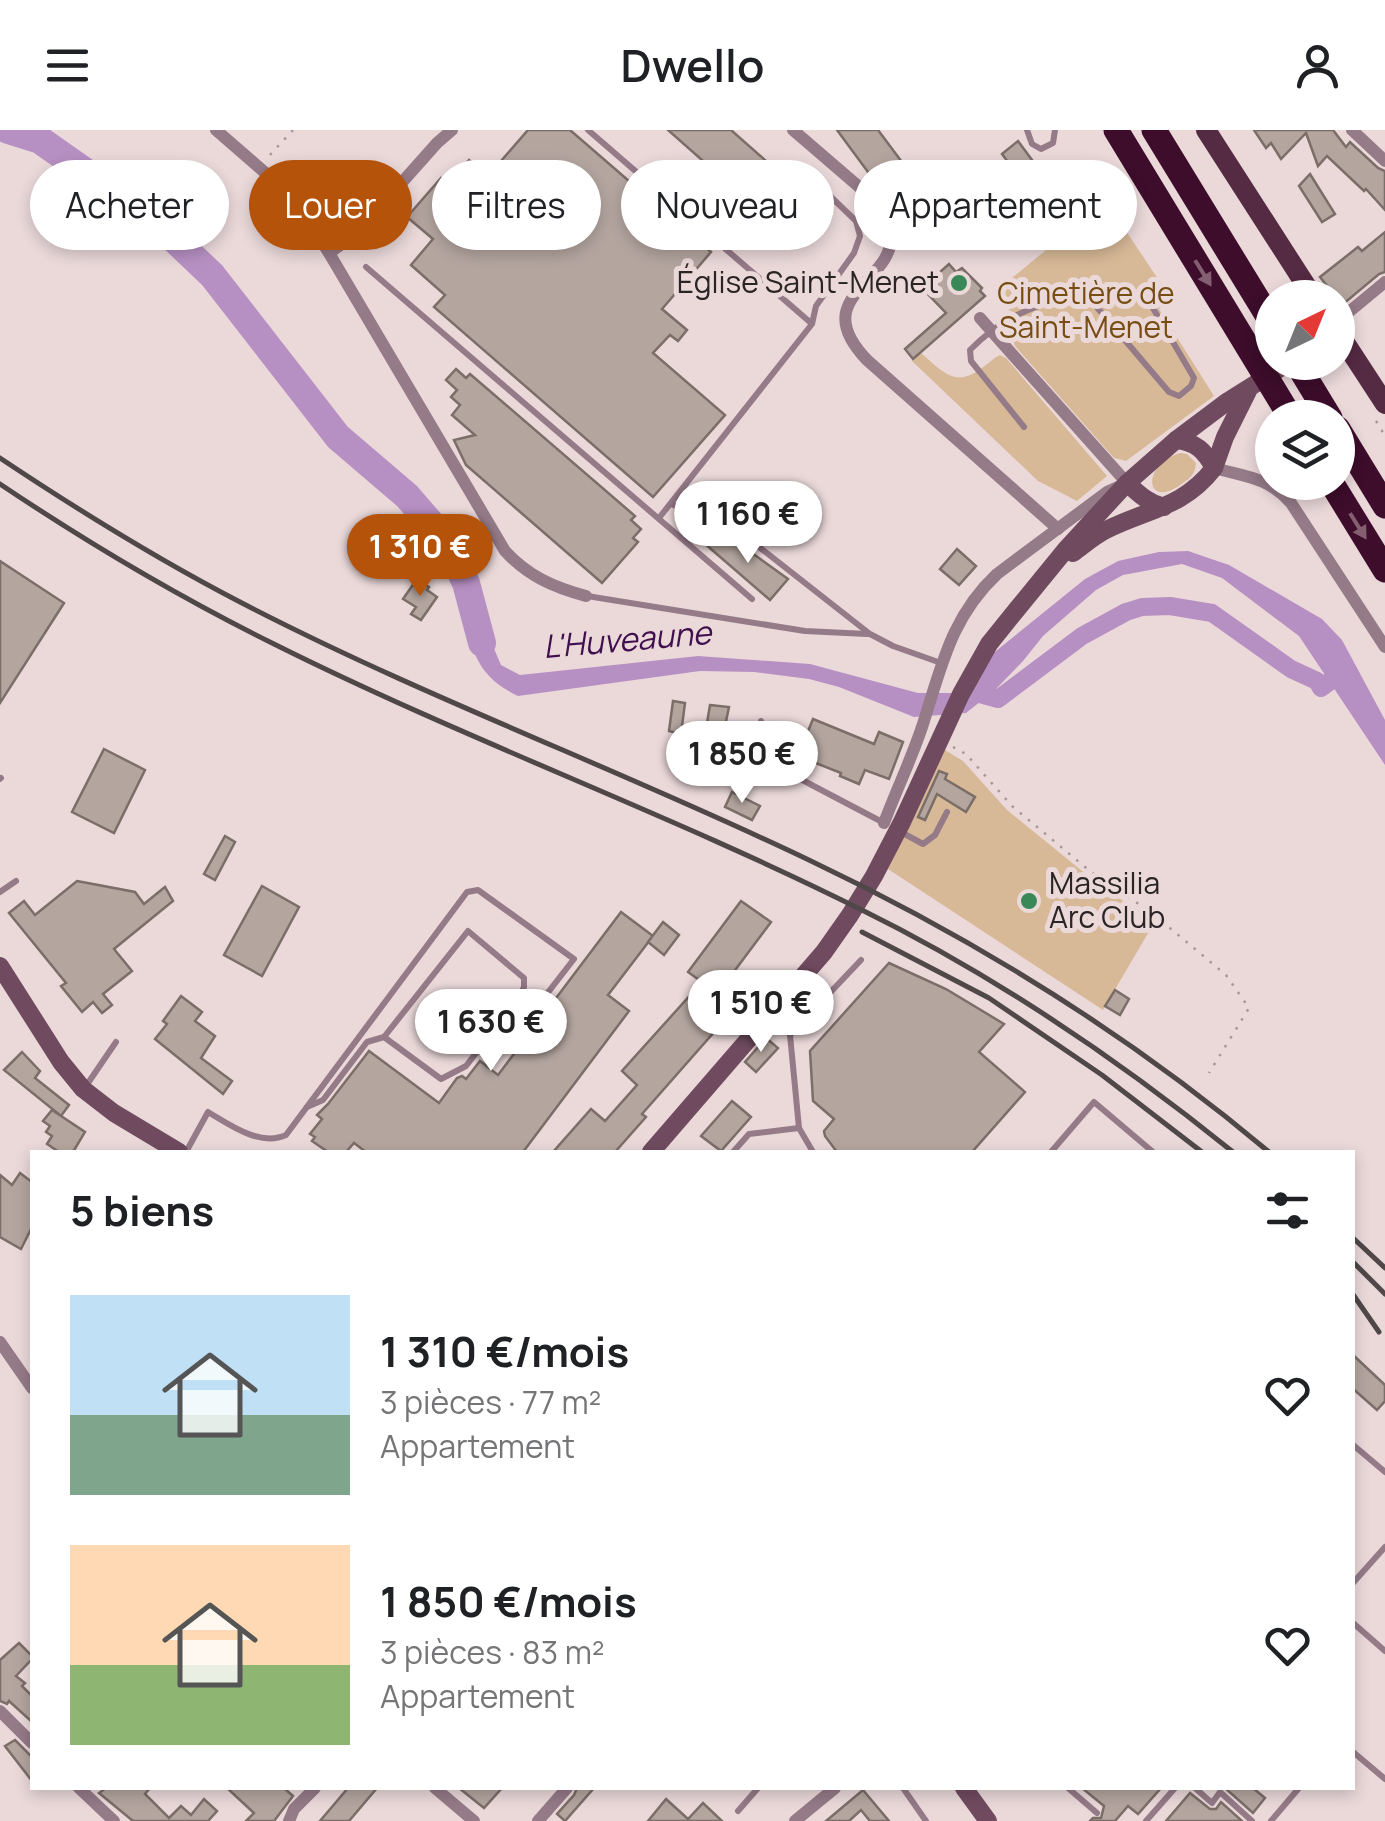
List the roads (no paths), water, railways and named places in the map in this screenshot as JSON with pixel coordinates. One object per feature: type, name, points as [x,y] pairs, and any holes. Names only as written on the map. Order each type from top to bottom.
[{"type":"highway","points":[[1116,130],[1280,400]]},
{"type":"highway","points":[[1154,130],[1255,295]]},
{"type":"highway","points":[[1355,457],[1385,506]]},
{"type":"highway","points":[[1342,500],[1385,570]]},
{"type":"main road","points":[[1206,130],[1302,280]]},
{"type":"main road","points":[[1355,358],[1385,404]]},
{"type":"street","points":[[216,130],[293,198],[505,551],[537,579],[586,596]]},
{"type":"street","points":[[329,254],[356,234],[452,130]]},
{"type":"street","points":[[794,130],[879,204],[888,219],[892,236],[887,254],[850,298],[846,326],[852,344],[1058,528]]},
{"type":"street","points":[[1352,130],[1385,160]]},
{"type":"street","points":[[1355,307],[1385,282]]},
{"type":"street","points":[[980,318],[1127,483],[1142,498],[1164,506]]},
{"type":"street","points":[[653,1150],[824,952],[850,915],[881,862],[944,726],[989,644],[1067,548],[1127,483],[1228,401],[1265,380]]},
{"type":"street","points":[[1052,568],[1104,531],[1192,492],[1214,468],[1224,438],[1252,388]]},
{"type":"street","points":[[1176,440],[1199,447],[1214,468],[1261,479],[1278,488],[1292,503],[1385,647]]},
{"type":"street","points":[[884,822],[923,723],[941,663],[967,608],[997,574],[1108,492],[1127,483]]},
{"type":"street","points":[[0,966],[83,1089],[114,1113],[179,1150]]},
{"type":"street","points":[[0,1342],[30,1385]]},
{"type":"street","points":[[0,1711],[30,1740]]},
{"type":"street","points":[[82,1790],[114,1821]]},
{"type":"street","points":[[290,1821],[294,1810],[313,1790]]},
{"type":"street","points":[[437,1790],[474,1821]]},
{"type":"street","points":[[538,1821],[565,1790]]},
{"type":"street","points":[[795,1821],[833,1790]]},
{"type":"street","points":[[965,1790],[988,1821]]},
{"type":"lane","points":[[588,130],[812,324]]},
{"type":"lane","points":[[1027,130],[1032,144],[1041,150],[1053,143],[1055,130]]},
{"type":"lane","points":[[659,518],[812,324],[816,306],[854,253],[860,236],[856,221],[834,199]]},
{"type":"lane","points":[[366,267],[752,599]]},
{"type":"lane","points":[[1024,427],[971,361],[970,350],[990,330],[1013,315],[1074,292],[1081,294],[1089,298],[1168,392],[1179,396],[1194,378],[1150,303]]},
{"type":"lane","points":[[671,504],[714,521],[726,521],[870,634],[941,663]]},
{"type":"lane","points":[[586,596],[806,631],[870,634]]},
{"type":"lane","points":[[762,721],[770,764],[923,844],[935,835],[948,812]]},
{"type":"lane","points":[[0,892],[16,881]]},
{"type":"lane","points":[[183,1150],[208,1112],[260,1138],[275,1140],[286,1135],[467,892],[478,890],[574,958],[507,1045]]},
{"type":"lane","points":[[306,1108],[323,1100],[368,1042],[384,1037],[468,932],[524,978],[518,999],[466,1066],[441,1080],[384,1037]]},
{"type":"lane","points":[[811,1150],[799,1128],[790,1035],[861,960]]},
{"type":"lane","points":[[83,1089],[116,1042]]},
{"type":"lane","points":[[1053,1150],[1094,1102],[1151,1150]]},
{"type":"lane","points":[[736,1150],[749,1134],[799,1128]]},
{"type":"lane","points":[[1355,1449],[1385,1472]]},
{"type":"lane","points":[[1355,1581],[1385,1547]]},
{"type":"lane","points":[[1355,1625],[1385,1651]]},
{"type":"lane","points":[[1355,1754],[1385,1779]]},
{"type":"lane","points":[[738,1811],[756,1790]]},
{"type":"lane","points":[[904,1790],[926,1821]]},
{"type":"lane","points":[[1070,1790],[1097,1813]]},
{"type":"lane","points":[[1146,1821],[1174,1790]]},
{"type":"lane","points":[[1197,1790],[1212,1802],[1220,1792],[1252,1821]]},
{"type":"lane","points":[[1271,1821],[1297,1790]]},
{"type":"waterway","name":"L'Huveaune","points":[[8,130],[40,140],[154,220],[212,275],[338,437],[407,496],[446,541],[466,583],[482,643]]},
{"type":"waterway","points":[[969,691],[998,699],[1082,636],[1142,607],[1170,606],[1212,613],[1291,669],[1317,681],[1321,688],[1345,670]]},
{"type":"railway","points":[[0,458],[148,551],[310,637],[740,828],[932,923],[1106,1029],[1267,1150]]},
{"type":"railway","points":[[0,484],[134,568],[274,644],[788,874],[910,935],[1054,1020],[1230,1150]]},
{"type":"railway","points":[[862,932],[989,998],[1102,1075],[1199,1150]]},
{"type":"railway","points":[[1355,1240],[1385,1268]]},
{"type":"railway","points":[[1355,1264],[1385,1294]]},
{"type":"railway","points":[[1355,1297],[1379,1332]]},
{"type":"place","name":"Église Saint-Menet","points":[[959,283]]},
{"type":"place","name":"Massilia Arc Club","points":[[1029,901]]},
{"type":"park label","name":"Cimetière de Saint-Menet","points":[[1086,311]]}]
